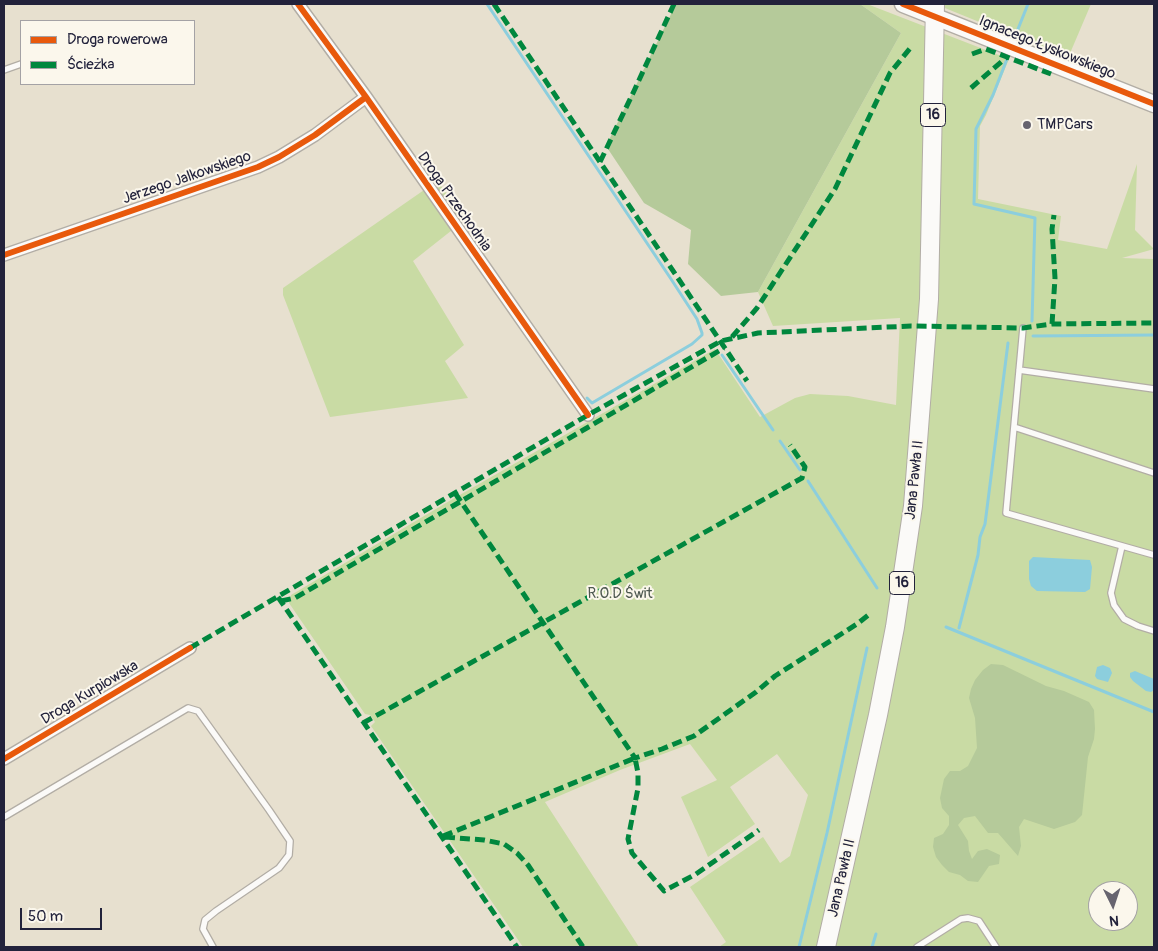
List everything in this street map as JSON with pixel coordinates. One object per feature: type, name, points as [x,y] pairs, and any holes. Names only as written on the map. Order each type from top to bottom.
[{"type":"main road","name":"Jana Pawła II","points":[[826,947],[878,715],[895,627],[912,506],[929,299],[935,10]]},
{"type":"street","name":"Droga Przechodnia","points":[[298,4],[588,415]]},
{"type":"street","name":"Ignacego Łyskowskiego","points":[[903,4],[935,10],[1154,102]]},
{"type":"street","name":"Jerzego Jalkowskiego","points":[[4,255],[258,167],[279,157],[315,135],[366,98]]},
{"type":"street","name":"Droga Kurpiowska","points":[[4,759],[190,648]]},
{"type":"lane","points":[[4,70],[20,64]]},
{"type":"lane","points":[[1023,328],[1006,513],[1154,555]]},
{"type":"lane","points":[[1020,370],[1154,389]]},
{"type":"lane","points":[[1014,428],[1154,472]]},
{"type":"lane","points":[[1122,546],[1111,593],[1114,605],[1124,619],[1154,632]]},
{"type":"lane","points":[[4,817],[188,708],[198,710],[290,841],[289,855],[279,868],[216,911],[206,920],[202,929],[213,947]]},
{"type":"lane","points":[[917,947],[961,919],[968,918],[979,922],[996,947]]},
{"type":"green space","points":[[676,4],[860,4],[901,33],[758,292],[721,296],[688,264],[691,230],[644,203],[606,146]]},
{"type":"green space","name":"R.O.D Świt","points":[[860,4],[867,4],[1009,59],[980,126],[978,199],[1061,216],[1058,240],[1107,249],[1137,164],[1135,230],[1154,249],[1122,258],[1154,259],[1154,947],[719,947],[726,942],[690,887],[763,837],[780,863],[790,856],[808,795],[777,754],[730,787],[755,824],[708,857],[681,797],[717,780],[690,744],[620,770],[545,802],[639,947],[523,947],[371,726],[375,722],[370,715],[365,714],[289,603],[291,595],[451,500],[715,349],[760,417],[795,398],[810,394],[848,396],[896,405],[900,318],[773,326],[758,292],[901,33]]},
{"type":"green space","points":[[935,4],[1091,4],[1068,58]]},
{"type":"green space","points":[[437,181],[466,219],[413,261],[464,345],[445,361],[468,398],[330,417],[283,295],[283,288]]},
{"type":"green space","points":[[991,664],[1003,665],[1046,686],[1064,691],[1089,702],[1094,710],[1095,729],[1088,757],[1082,815],[1075,822],[1054,829],[1024,819],[1019,827],[1021,846],[1018,856],[998,833],[988,833],[975,816],[964,818],[958,825],[968,841],[972,859],[978,851],[987,849],[1000,855],[999,864],[989,866],[978,882],[968,881],[960,875],[949,872],[936,857],[933,847],[934,838],[943,834],[949,825],[949,816],[942,808],[940,798],[944,779],[950,771],[960,771],[968,766],[977,748],[975,718],[969,698],[975,680]]},
{"type":"water","points":[[1033,557],[1090,560],[1092,567],[1090,589],[1085,592],[1037,591],[1031,586],[1029,579],[1029,561]]},
{"type":"water","points":[[1103,665],[1110,668],[1112,673],[1108,682],[1097,679],[1095,676],[1097,667]]},
{"type":"water","points":[[1135,671],[1154,679],[1154,690],[1151,692],[1146,691],[1133,681],[1130,673]]},
{"type":"waterway","points":[[487,4],[671,279],[697,319],[702,333],[692,344],[592,403],[587,398]]},
{"type":"waterway","points":[[1016,34],[1028,4]]},
{"type":"waterway","points":[[1007,59],[993,95],[976,129],[974,204],[1035,218],[1032,321]]},
{"type":"waterway","points":[[1033,336],[1154,335]]},
{"type":"waterway","points":[[959,628],[978,555],[980,537],[985,524],[1008,343]]},
{"type":"waterway","points":[[722,355],[773,430]]},
{"type":"waterway","points":[[780,441],[800,470]]},
{"type":"waterway","points":[[808,481],[877,588]]},
{"type":"waterway","points":[[946,627],[1154,712]]},
{"type":"waterway","points":[[799,947],[827,833],[867,648]]},
{"type":"waterway","points":[[872,947],[876,934]]},
{"type":"marked path","points":[[494,4],[747,381]]},
{"type":"marked path","points":[[600,162],[674,4]]},
{"type":"marked path","points":[[732,337],[757,308],[835,189],[890,73],[912,46]]},
{"type":"marked path","points":[[972,54],[986,49],[1051,74]]},
{"type":"marked path","points":[[971,88],[1007,57]]},
{"type":"marked path","points":[[1052,324],[1055,278],[1052,229],[1054,215]]},
{"type":"marked path","points":[[190,648],[588,415],[721,341],[758,333],[911,326],[1023,328],[1052,324],[1154,323]]},
{"type":"marked path","points":[[281,601],[295,598],[724,348]]},
{"type":"marked path","points":[[363,723],[802,478],[805,467],[790,445]]},
{"type":"marked path","points":[[455,493],[635,758],[694,736],[756,692],[775,676],[857,624],[871,613]]},
{"type":"marked path","points":[[278,597],[517,947]]},
{"type":"marked path","points":[[443,836],[635,758],[638,788],[628,839],[632,853],[664,891],[696,874],[759,830]]},
{"type":"marked path","points":[[445,837],[484,840],[504,844],[517,853],[528,865],[583,947]]},
{"type":"cycle path","points":[[298,4],[366,97],[588,415]]},
{"type":"cycle path","points":[[903,4],[1154,104]]},
{"type":"cycle path","points":[[4,255],[258,167],[279,157],[315,135],[366,97]]},
{"type":"cycle path","points":[[4,759],[190,648]]},
{"type":"place","name":"TMPCars","points":[[1027,125]]}]
